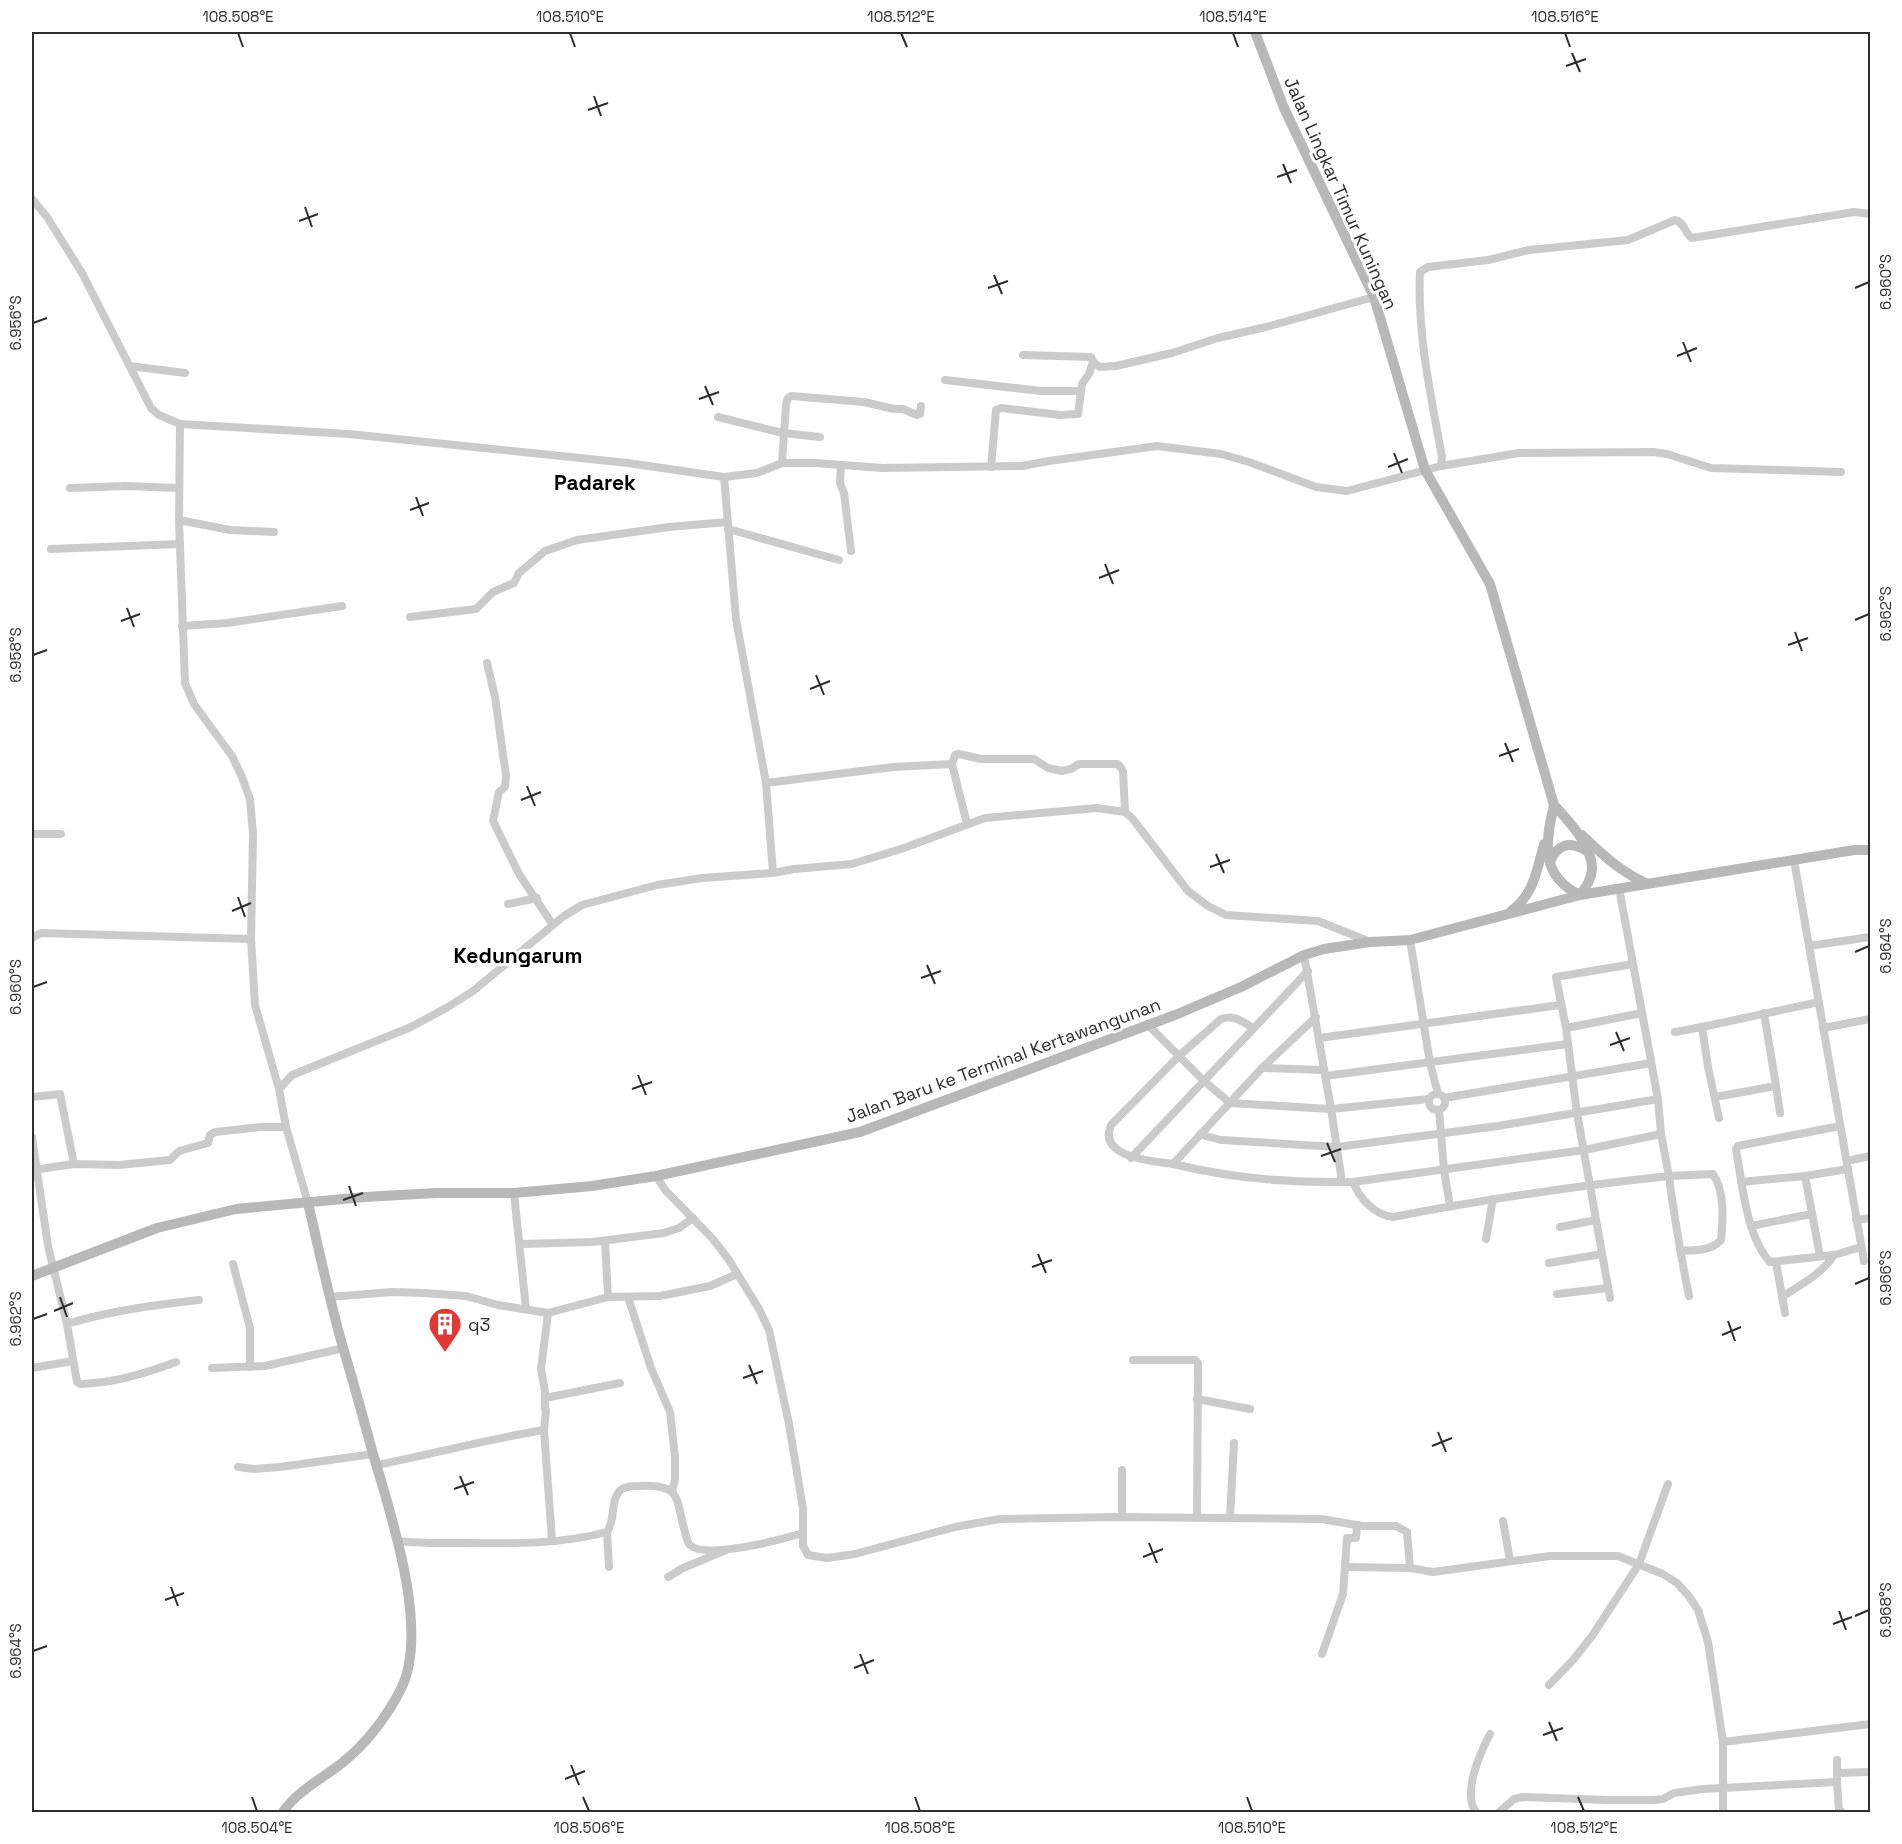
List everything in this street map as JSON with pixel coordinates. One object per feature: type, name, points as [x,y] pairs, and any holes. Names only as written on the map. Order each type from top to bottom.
[{"type":"main road","name":"Jalan Lingkar Timur Kuningan","points":[[1255,32],[1284,108],[1374,297],[1425,470],[1490,584],[1554,805],[1574,826],[1591,860],[1592,871],[1589,882],[1580,896]]},
{"type":"main road","points":[[1506,914],[1521,904],[1530,891],[1554,805]]},
{"type":"main road","points":[[1574,826],[1617,867],[1631,877],[1646,883]]},
{"type":"main road","points":[[1547,833],[1552,871],[1557,880],[1580,896]]},
{"type":"main road","points":[[1550,862],[1555,851],[1565,846],[1577,845],[1588,851]]},
{"type":"main road","name":"Jalan Baru ke Terminal Kertawangunan","points":[[32,1276],[157,1228],[236,1209],[424,1194],[514,1192],[592,1186],[656,1176],[860,1132],[1175,1015],[1241,987],[1304,955],[1324,949],[1370,942],[1410,940],[1580,896],[1646,883],[1854,850],[1870,850]]},
{"type":"main road","points":[[283,1812],[294,1799],[345,1761],[373,1734],[388,1714],[402,1686],[408,1665],[410,1629],[408,1595],[399,1541],[329,1297],[308,1203]]},
{"type":"street","points":[[32,199],[82,273],[151,408],[159,415],[180,424],[349,434],[627,463],[724,477],[757,473],[782,464],[815,463],[883,468],[1022,466],[1157,446],[1221,454],[1316,487],[1347,491],[1441,466],[1519,453],[1653,452],[1711,468],[1841,472]]},
{"type":"street","points":[[1441,466],[1442,457],[1426,363],[1420,304],[1420,272],[1428,267],[1488,260],[1529,250],[1628,240],[1675,220],[1681,223],[1692,238],[1844,213],[1870,214]]},
{"type":"street","points":[[1023,355],[1091,357],[1093,362],[1100,367],[1116,366],[1172,353],[1218,338],[1374,297]]},
{"type":"street","points":[[991,467],[996,410],[1001,408],[1060,415],[1078,414],[1082,384],[1093,362]]},
{"type":"street","points":[[130,366],[185,373]]},
{"type":"street","points":[[945,380],[1041,391],[1080,391]]},
{"type":"street","points":[[782,464],[786,404],[791,396],[864,402],[903,409],[917,415],[920,414],[921,406]]},
{"type":"street","points":[[718,417],[783,433],[820,437]]},
{"type":"street","points":[[180,424],[179,520],[185,683],[194,704],[232,756],[250,799],[253,834],[251,939],[255,1005],[308,1203]]},
{"type":"street","points":[[842,465],[840,483],[844,493],[851,551]]},
{"type":"street","points":[[724,477],[736,619],[766,783],[772,873]]},
{"type":"street","points":[[70,488],[125,486],[179,488]]},
{"type":"street","points":[[179,520],[230,530],[274,532]]},
{"type":"street","points":[[410,617],[476,609],[493,592],[514,583],[519,573],[545,551],[577,540],[669,527],[728,526],[839,560]]},
{"type":"street","points":[[51,549],[180,544]]},
{"type":"street","points":[[182,626],[227,623],[342,606]]},
{"type":"street","points":[[487,663],[495,697],[506,776],[505,787],[499,792],[493,821],[519,874],[553,925]]},
{"type":"street","points":[[967,824],[952,764],[955,755],[958,754],[981,759],[1034,759],[1048,768],[1062,771],[1079,764],[1118,764],[1123,771],[1125,812]]},
{"type":"street","points":[[766,783],[893,767],[952,764]]},
{"type":"street","points":[[279,1089],[292,1075],[411,1027],[447,1007],[473,991],[553,925],[582,905],[657,885],[702,878],[852,864],[901,849],[985,818],[1097,808],[1125,812],[1188,891],[1208,906],[1226,915],[1318,921],[1370,942]]},
{"type":"street","points":[[32,834],[61,834]]},
{"type":"street","points":[[1794,860],[1864,1261]]},
{"type":"street","points":[[1619,888],[1658,1099],[1661,1134],[1689,1296]]},
{"type":"street","points":[[508,904],[537,898]]},
{"type":"street","points":[[32,938],[41,933],[251,939]]},
{"type":"street","points":[[1809,946],[1870,937]]},
{"type":"street","points":[[1410,940],[1430,1063],[1445,1105],[1439,1110],[1432,1109],[1428,1103],[1429,1099]]},
{"type":"street","points":[[1304,955],[1342,1182]]},
{"type":"street","points":[[1610,1298],[1576,1113],[1566,1028],[1556,977],[1633,964]]},
{"type":"street","points":[[1131,1158],[1308,971]]},
{"type":"street","points":[[1675,1032],[1819,1002]]},
{"type":"street","points":[[1319,1038],[1560,1005]]},
{"type":"street","points":[[1566,1028],[1642,1013]]},
{"type":"street","points":[[1764,1013],[1780,1113]]},
{"type":"street","points":[[1253,1028],[1233,1018],[1224,1017],[1180,1055],[1111,1125],[1108,1134],[1116,1149],[1131,1158],[1203,1171],[1314,1182],[1353,1182],[1584,1150],[1661,1134]]},
{"type":"street","points":[[1173,1164],[1262,1068],[1316,1017]]},
{"type":"street","points":[[1823,1028],[1870,1018]]},
{"type":"street","points":[[1147,1024],[1203,1080],[1230,1103],[1331,1109],[1429,1099],[1434,1094],[1441,1096],[1651,1063]]},
{"type":"street","points":[[1702,1027],[1719,1118]]},
{"type":"street","points":[[1262,1068],[1325,1073],[1430,1063],[1568,1044]]},
{"type":"street","points":[[1715,1097],[1776,1086]]},
{"type":"street","points":[[32,1090],[32,1097],[60,1094],[74,1164]]},
{"type":"street","points":[[1202,1135],[1232,1141],[1337,1147],[1441,1134],[1658,1099]]},
{"type":"street","points":[[1439,1110],[1444,1170],[1450,1206]]},
{"type":"street","points":[[1840,1126],[1738,1146],[1736,1149],[1750,1226],[1770,1262],[1834,1255],[1861,1246]]},
{"type":"street","points":[[33,1170],[74,1164],[119,1165],[170,1160],[176,1152],[208,1143],[210,1135],[215,1132],[286,1127]]},
{"type":"street","points":[[32,1137],[33,1170],[67,1324],[77,1382],[80,1384],[106,1383],[123,1380],[176,1362]]},
{"type":"street","points":[[1742,1182],[1805,1176],[1847,1165],[1870,1156]]},
{"type":"street","points":[[1353,1182],[1358,1195],[1385,1216],[1393,1217],[1590,1185],[1669,1176],[1713,1174],[1717,1180],[1723,1219],[1720,1240],[1712,1247],[1693,1251],[1680,1250]]},
{"type":"street","points":[[656,1176],[666,1191],[713,1239],[759,1309],[769,1330],[803,1509],[803,1546],[808,1555],[827,1558],[855,1554],[955,1527],[1000,1519],[1122,1517],[1321,1519],[1358,1525],[1396,1526],[1407,1532],[1410,1568]]},
{"type":"street","points":[[1805,1176],[1820,1256]]},
{"type":"street","points":[[514,1192],[526,1309]]},
{"type":"street","points":[[1486,1239],[1493,1199]]},
{"type":"street","points":[[1750,1226],[1812,1214]]},
{"type":"street","points":[[521,1244],[604,1240],[664,1233],[679,1228],[693,1218]]},
{"type":"street","points":[[1856,1220],[1870,1218]]},
{"type":"street","points":[[1560,1227],[1596,1220]]},
{"type":"street","points":[[604,1240],[608,1297]]},
{"type":"street","points":[[1549,1263],[1602,1254]]},
{"type":"street","points":[[1782,1297],[1821,1271],[1834,1255]]},
{"type":"street","points":[[1776,1262],[1785,1313]]},
{"type":"street","points":[[233,1264],[250,1328],[250,1367]]},
{"type":"street","points":[[329,1297],[392,1292],[466,1296],[498,1305],[548,1313],[608,1297],[660,1296],[710,1286],[737,1274]]},
{"type":"street","points":[[1557,1294],[1608,1288]]},
{"type":"street","points":[[628,1296],[651,1368],[670,1412],[675,1472],[672,1491]]},
{"type":"street","points":[[67,1324],[105,1313],[199,1300]]},
{"type":"street","points":[[548,1313],[541,1369],[546,1410],[544,1430],[552,1540]]},
{"type":"street","points":[[212,1368],[265,1366],[344,1348]]},
{"type":"street","points":[[1133,1360],[1197,1361],[1197,1518]]},
{"type":"street","points":[[32,1368],[73,1361]]},
{"type":"street","points":[[545,1398],[620,1383]]},
{"type":"street","points":[[1197,1400],[1250,1409]]},
{"type":"street","points":[[238,1467],[255,1469],[375,1460],[456,1450],[512,1435],[544,1430]]},
{"type":"street","points":[[1230,1518],[1234,1443]]},
{"type":"street","points":[[1122,1470],[1122,1517]]},
{"type":"street","points":[[1549,1685],[1574,1660],[1592,1636],[1636,1563],[1668,1484]]},
{"type":"street","points":[[609,1567],[607,1532],[612,1525],[614,1502],[620,1490],[635,1486],[660,1485],[672,1491],[691,1545],[704,1549],[727,1549],[768,1543],[802,1533]]},
{"type":"street","points":[[1503,1521],[1510,1561]]},
{"type":"street","points":[[1322,1654],[1340,1606],[1346,1567],[1347,1539],[1356,1538],[1358,1525]]},
{"type":"street","points":[[399,1541],[423,1544],[517,1544],[607,1532]]},
{"type":"street","points":[[668,1577],[727,1549]]},
{"type":"street","points":[[1346,1567],[1410,1568],[1433,1572],[1550,1556],[1618,1556],[1663,1574],[1677,1583],[1698,1610],[1705,1630],[1723,1742],[1723,1812]]},
{"type":"street","points":[[1723,1742],[1870,1724]]},
{"type":"street","points":[[1476,1812],[1471,1802],[1473,1777],[1490,1734]]},
{"type":"street","points":[[1838,1760],[1839,1810],[1842,1812]]},
{"type":"street","points":[[1838,1773],[1870,1773]]},
{"type":"street","points":[[1498,1812],[1514,1799],[1522,1797],[1654,1800],[1663,1799],[1674,1792],[1837,1782]]},
{"type":"place","name":"q3","points":[[445,1353]]},
{"type":"district","name":"Padarek","points":[[595,482]]},
{"type":"district","name":"Kedungarum","points":[[518,955]]}]
